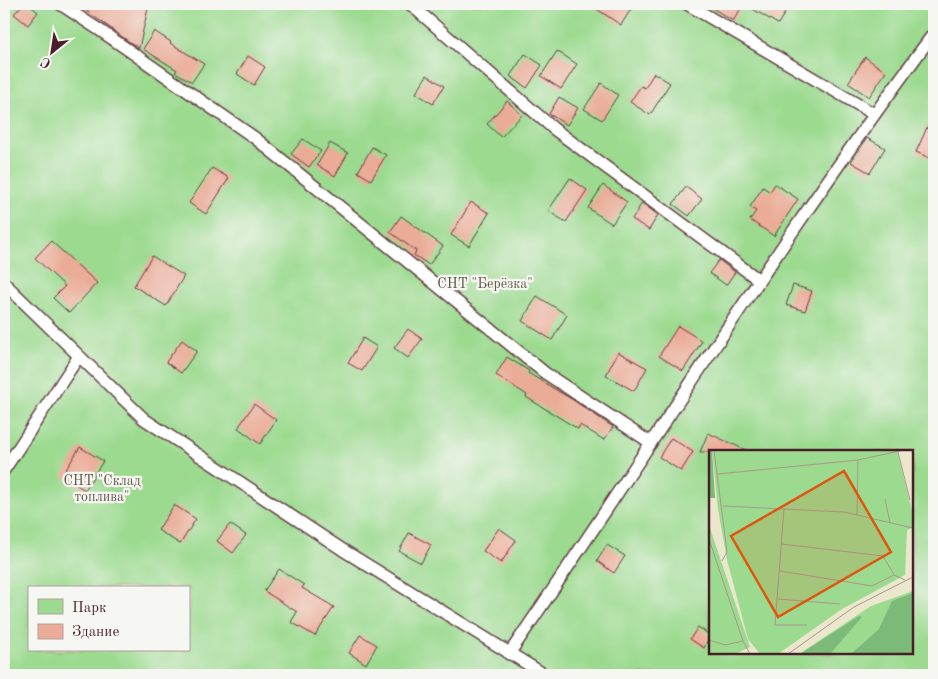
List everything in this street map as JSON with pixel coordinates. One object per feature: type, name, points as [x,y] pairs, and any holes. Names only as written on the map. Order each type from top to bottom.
[{"type":"lane","points":[[60,4],[255,138],[545,373],[651,444]]},
{"type":"lane","points":[[410,4],[554,129],[759,280]]},
{"type":"lane","points":[[687,4],[874,114]]},
{"type":"lane","points":[[509,654],[759,280],[874,114],[934,32]]},
{"type":"lane","points":[[4,284],[144,419],[343,550],[544,675]]},
{"type":"lane","points":[[4,470],[79,356]]},
{"type":"green space","name":"СНТ \"Берёзка\"","points":[[4,4],[934,4],[934,675],[4,675]]},
{"type":"building","points":[[23,4],[28,4],[38,12],[28,25],[14,14]]},
{"type":"building","points":[[77,4],[149,4],[139,48],[128,41]]},
{"type":"building","points":[[589,4],[634,4],[621,25]]},
{"type":"building","points":[[706,4],[744,4],[733,21]]},
{"type":"building","points":[[744,4],[774,4],[786,11],[778,24]]},
{"type":"building","points":[[154,31],[204,64],[192,82],[175,72],[177,70],[143,49]]},
{"type":"building","points":[[557,51],[577,64],[561,89],[541,76]]},
{"type":"building","points":[[525,54],[542,65],[527,88],[510,76]]},
{"type":"building","points":[[248,56],[265,67],[254,85],[237,74]]},
{"type":"building","points":[[865,57],[886,72],[869,97],[848,83]]},
{"type":"building","points":[[654,73],[670,83],[650,115],[630,102],[641,86],[645,88]]},
{"type":"building","points":[[427,75],[444,86],[433,104],[416,93]]},
{"type":"building","points":[[601,83],[618,95],[602,120],[584,109]]},
{"type":"building","points":[[559,97],[578,108],[567,125],[549,114]]},
{"type":"building","points":[[507,101],[522,115],[501,137],[487,124]]},
{"type":"building","points":[[934,112],[934,160],[916,152]]},
{"type":"building","points":[[867,138],[885,148],[870,173],[851,162]]},
{"type":"building","points":[[303,139],[321,151],[309,167],[291,154]]},
{"type":"building","points":[[330,143],[348,153],[335,176],[317,165]]},
{"type":"building","points":[[372,147],[386,155],[371,180],[358,172]]},
{"type":"building","points":[[212,168],[229,178],[206,214],[189,203]]},
{"type":"building","points":[[570,178],[587,190],[566,222],[548,211]]},
{"type":"building","points":[[775,184],[798,199],[774,236],[750,220],[756,211],[750,207],[763,187],[770,192]]},
{"type":"building","points":[[603,185],[627,202],[612,224],[588,208]]},
{"type":"building","points":[[686,187],[702,199],[689,216],[673,204]]},
{"type":"building","points":[[471,202],[489,213],[469,246],[451,235]]},
{"type":"building","points":[[642,203],[658,215],[649,230],[632,219]]},
{"type":"building","points":[[401,216],[443,246],[429,265],[414,255],[416,251],[390,232]]},
{"type":"building","points":[[51,241],[97,283],[69,313],[53,298],[65,286],[35,258]]},
{"type":"building","points":[[152,256],[184,276],[166,306],[134,286]]},
{"type":"building","points":[[719,260],[735,272],[726,285],[709,273]]},
{"type":"building","points":[[793,285],[812,291],[805,311],[786,305]]},
{"type":"building","points":[[537,296],[567,315],[552,340],[522,321]]},
{"type":"building","points":[[678,326],[702,341],[683,371],[659,356]]},
{"type":"building","points":[[408,329],[422,339],[408,358],[394,348]]},
{"type":"building","points":[[363,338],[377,347],[362,371],[348,363]]},
{"type":"building","points":[[182,340],[197,351],[181,373],[166,362]]},
{"type":"building","points":[[618,352],[647,368],[634,391],[606,375]]},
{"type":"building","points":[[507,357],[529,371],[528,373],[613,427],[604,440],[580,425],[578,429],[526,397],[527,395],[496,375]]},
{"type":"building","points":[[254,404],[276,420],[260,444],[238,428]]},
{"type":"building","points":[[708,433],[746,450],[709,450],[709,452],[700,452]]},
{"type":"building","points":[[671,438],[693,452],[681,471],[659,457]]},
{"type":"building","points":[[80,447],[103,461],[85,490],[62,476]]},
{"type":"building","points":[[174,505],[196,519],[180,544],[158,530]]},
{"type":"building","points":[[230,524],[246,535],[233,553],[217,541]]},
{"type":"building","points":[[499,528],[516,540],[501,563],[483,551]]},
{"type":"building","points":[[409,533],[431,545],[421,563],[399,551]]},
{"type":"building","points":[[607,545],[625,556],[614,573],[597,561]]},
{"type":"building","points":[[279,569],[304,585],[302,588],[334,607],[315,636],[291,622],[297,612],[264,591]]},
{"type":"building","points":[[698,627],[709,634],[704,648],[690,639]]},
{"type":"building","points":[[360,635],[377,645],[366,664],[349,653]]},
{"type":"park label","name":"СНТ \"Склад топлива\"","points":[[102,488]]}]
